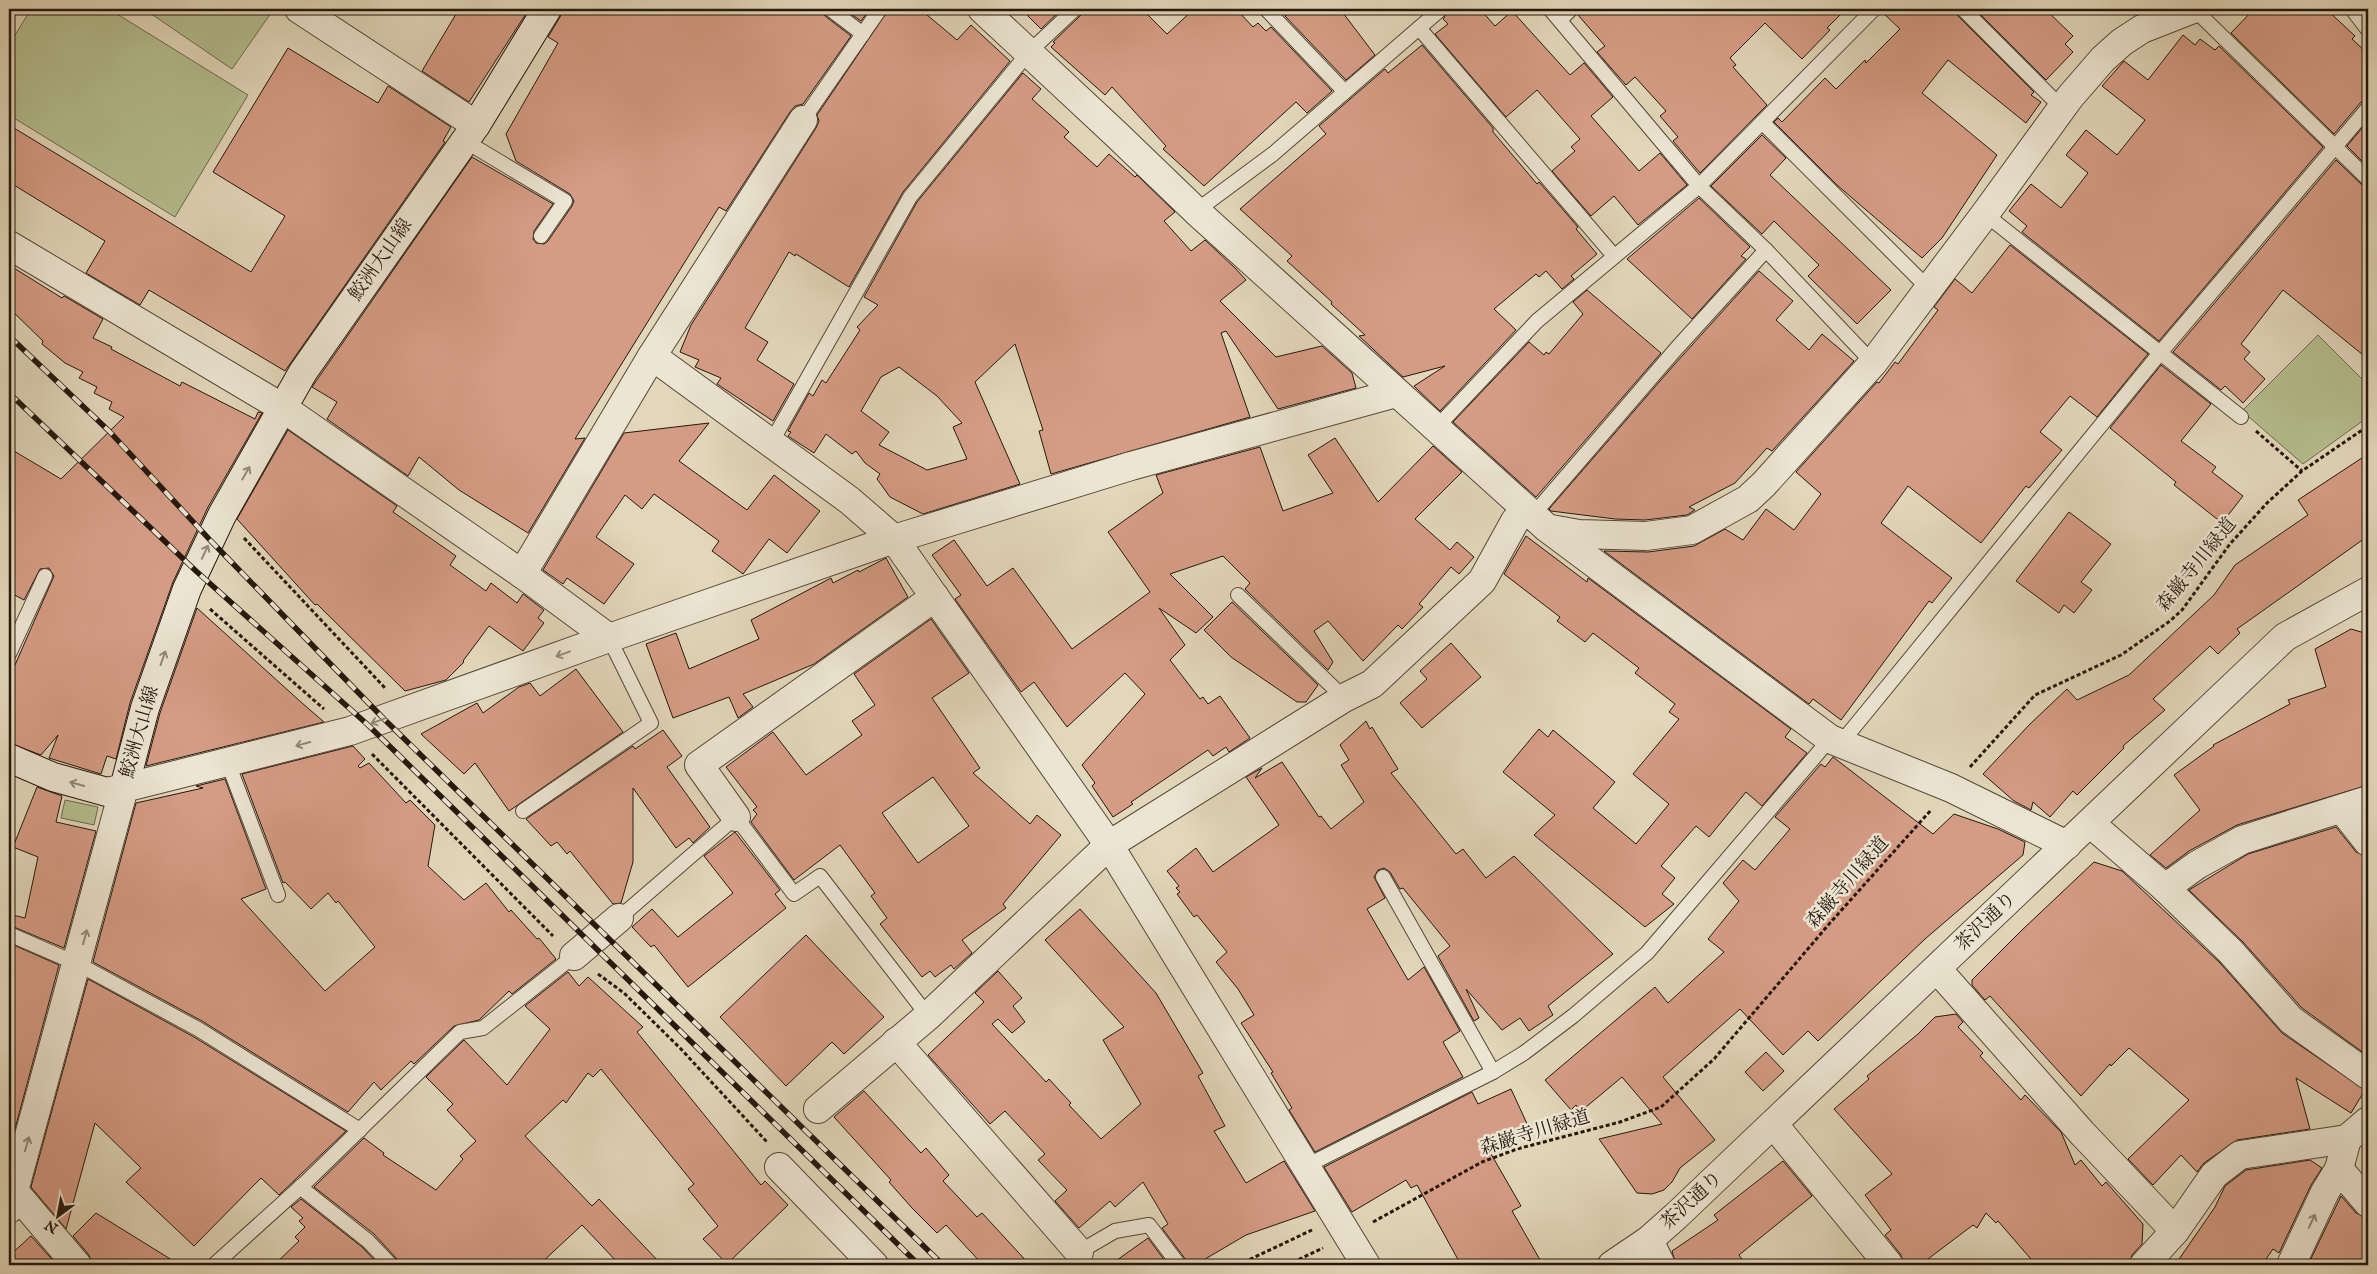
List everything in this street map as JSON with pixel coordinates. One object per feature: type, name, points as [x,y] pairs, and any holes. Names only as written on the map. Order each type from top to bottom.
[{"type":"street","points":[[299,9],[470,133]]},
{"type":"street","name":"鮫洲大山線","points":[[9,758],[53,777],[107,792],[124,788],[145,708],[187,590],[222,515],[303,372],[470,133],[547,9]]},
{"type":"street","points":[[982,9],[1196,211],[1534,518],[1836,741],[1951,788],[2067,845]]},
{"type":"street","points":[[818,1109],[928,1016],[1109,845],[1344,698],[1372,684],[1482,581],[1515,521],[1534,518],[1579,534],[1646,536],[1692,530],[1748,499],[1764,484],[1873,363],[2062,108],[2103,59],[2122,42],[2158,21],[2193,9]]},
{"type":"street","points":[[522,574],[652,356],[802,120]]},
{"type":"street","points":[[9,245],[283,408],[522,574],[609,638]]},
{"type":"street","points":[[652,356],[849,500],[894,539],[1109,845],[1366,1265]]},
{"type":"street","points":[[77,1265],[11,1200],[78,964],[124,788],[350,731],[894,539],[1131,466],[1396,393]]},
{"type":"street","name":"茶沢通り","points":[[1612,1265],[1648,1240],[1774,1125],[2285,637],[2367,595]]},
{"type":"street","points":[[736,817],[699,765],[934,597]]},
{"type":"street","points":[[2165,888],[2197,864],[2242,840],[2368,800]]},
{"type":"street","points":[[2342,809],[2368,842]]},
{"type":"street","points":[[2090,823],[2165,888],[2231,952],[2291,1020],[2368,1075]]},
{"type":"street","points":[[574,956],[619,918]]},
{"type":"street","points":[[1937,969],[2082,1133],[2174,1231]]},
{"type":"street","points":[[896,1042],[1078,1252]]},
{"type":"street","points":[[2144,1265],[2174,1231],[2214,1175],[2240,1155],[2347,1139],[2368,1121]]},
{"type":"street","points":[[1774,1125],[1889,1265]]},
{"type":"street","points":[[2291,1265],[2325,1192],[2339,1169],[2347,1139]]},
{"type":"street","points":[[779,1167],[874,1265]]},
{"type":"street","points":[[2339,1169],[2368,1203]]},
{"type":"street","points":[[1648,1240],[1661,1265]]},
{"type":"lane","points":[[830,9],[863,34]]},
{"type":"lane","points":[[802,120],[880,9]]},
{"type":"lane","points":[[771,443],[910,197],[1029,52],[1075,9]]},
{"type":"lane","points":[[1266,9],[1345,92]]},
{"type":"lane","points":[[1196,211],[1273,154],[1441,9]]},
{"type":"lane","points":[[1550,9],[1699,186],[1766,250],[1873,363]]},
{"type":"lane","points":[[1560,20],[1571,9]]},
{"type":"lane","points":[[1436,428],[1537,321],[1699,186],[1874,9]]},
{"type":"lane","points":[[1963,9],[2062,108]]},
{"type":"lane","points":[[2193,9],[2368,179]]},
{"type":"lane","points":[[2352,9],[2368,30]]},
{"type":"lane","points":[[1419,28],[1614,256]]},
{"type":"lane","points":[[1306,1166],[1492,1072],[1524,1053],[1573,1016],[1646,953],[1836,741],[2160,353],[2368,108]]},
{"type":"lane","points":[[1762,122],[1929,289]]},
{"type":"lane","points":[[470,133],[565,201],[541,236]]},
{"type":"lane","points":[[1985,214],[2241,417]]},
{"type":"lane","points":[[1534,518],[1676,348],[1766,250]]},
{"type":"lane","points":[[9,654],[45,576]]},
{"type":"lane","points":[[1238,595],[1344,698]]},
{"type":"lane","points":[[523,811],[651,723],[609,638]]},
{"type":"lane","points":[[228,763],[278,895]]},
{"type":"lane","points":[[619,918],[736,817],[794,894],[820,876],[928,1016]]},
{"type":"lane","points":[[1383,877],[1492,1072]]},
{"type":"lane","points":[[9,934],[78,964],[198,1029],[360,1130]]},
{"type":"lane","points":[[214,1265],[300,1187],[460,1032],[483,1028],[574,956]]},
{"type":"lane","points":[[300,1187],[368,1241],[391,1265]]},
{"type":"lane","points":[[1078,1252],[1115,1231],[1149,1225],[1179,1265]]},
{"type":"path","points":[[2241,417],[2302,470]]},
{"type":"path","name":"森巌寺川緑道","points":[[1287,1265],[1349,1235],[1482,1162],[1517,1149],[1620,1122],[1662,1107],[1714,1059],[1830,923],[2035,696],[2121,655],[2170,622],[2182,610],[2230,544],[2267,503],[2302,470],[2368,426]]},
{"type":"path","points":[[222,515],[406,710]]},
{"type":"path","points":[[187,590],[350,731],[574,956],[624,993],[680,1048],[766,1140],[779,1167]]},
{"type":"path","points":[[1238,1265],[1316,1228]]},
{"type":"green space","points":[[31,9],[109,9],[248,95],[175,217],[9,115],[9,45]]},
{"type":"green space","points":[[144,9],[265,9],[271,13],[232,69]]},
{"type":"green space","points":[[2318,335],[2368,385],[2368,417],[2303,464],[2242,411]]},
{"type":"green space","points":[[65,800],[98,807],[94,825],[61,818]]},
{"type":"building","points":[[459,9],[529,9],[469,102],[422,71]]},
{"type":"building","points":[[563,9],[821,9],[825,16],[851,36],[803,104],[795,106],[790,112],[726,211],[719,207],[575,439],[585,438],[528,533],[459,490],[419,457],[408,476],[327,419],[337,402],[312,387],[472,157],[553,204],[534,231],[533,239],[536,243],[544,244],[548,241],[572,206],[574,201],[570,194],[516,161],[506,134],[558,43],[548,37]]},
{"type":"building","points":[[844,9],[870,9],[861,21]]},
{"type":"building","points":[[889,9],[920,9],[957,40],[971,25],[1010,61],[903,192],[849,287],[796,254],[795,256],[789,252],[745,328],[768,342],[757,360],[794,384],[773,421],[717,384],[721,378],[695,367],[699,360],[680,352],[691,325],[816,128],[819,121],[817,115]]},
{"type":"building","points":[[1021,9],[1062,9],[1041,29]]},
{"type":"building","points":[[1084,9],[1142,9],[1167,34],[1194,9],[1236,9],[1253,27],[1258,23],[1266,31],[1271,27],[1332,91],[1307,113],[1296,102],[1204,186],[1163,149],[1166,146],[1112,87],[1105,95],[1051,47],[1055,43],[1053,42],[1081,15]]},
{"type":"building","points":[[1296,9],[1340,9],[1375,55],[1346,80],[1285,16]]},
{"type":"building","points":[[1450,9],[1480,9],[1495,26],[1512,11],[1570,75],[1584,63],[1613,97],[1591,116],[1639,171],[1660,153],[1687,185],[1638,225],[1614,196],[1591,216],[1552,171],[1575,151],[1571,147],[1580,139],[1537,90],[1506,117],[1435,34],[1448,24],[1443,19]]},
{"type":"building","points":[[1580,9],[1846,9],[1827,28],[1830,30],[1802,59],[1765,23],[1730,58],[1736,65],[1733,67],[1767,105],[1700,173],[1673,141],[1678,137],[1660,116],[1666,111],[1635,77],[1626,85],[1597,52],[1605,46],[1578,15]]},
{"type":"building","points":[[1883,9],[1954,9],[1957,15],[2034,92],[2031,95],[2041,102],[2026,123],[1948,60],[1922,93],[1997,155],[1942,238],[1922,258],[1837,185],[1774,122],[1778,118],[1782,122],[1825,78],[1836,89],[1865,60],[1866,63],[1900,29],[1882,12]]},
{"type":"building","points":[[1975,9],[2045,9],[2073,36],[2065,44],[2073,52],[2046,80]]},
{"type":"building","points":[[2254,9],[2326,9],[2355,36],[2352,39],[2368,54],[2368,99],[2361,102],[2334,134],[2231,33]]},
{"type":"building","points":[[2183,35],[2195,45],[2200,39],[2215,50],[2219,46],[2323,147],[2159,341],[2022,232],[2027,226],[2009,211],[2031,184],[2061,208],[2088,173],[2066,155],[2086,130],[2117,155],[2145,120],[2102,86],[2124,61],[2148,80]]},
{"type":"building","points":[[1422,45],[1493,128],[1493,132],[1537,184],[1539,182],[1578,227],[1576,229],[1597,254],[1571,276],[1574,279],[1562,289],[1546,271],[1539,277],[1536,274],[1494,309],[1516,330],[1440,411],[1414,386],[1445,366],[1403,377],[1359,336],[1365,335],[1331,304],[1332,302],[1287,261],[1292,256],[1240,209],[1326,134],[1319,126],[1385,69],[1388,73]]},
{"type":"building","points":[[288,48],[378,103],[388,86],[451,127],[443,141],[445,142],[285,371],[149,290],[140,305],[86,273],[105,241],[9,182],[9,125],[251,272],[285,216],[213,172]]},
{"type":"building","points":[[1023,73],[1041,89],[1032,99],[1069,132],[1064,137],[1097,167],[1109,154],[1135,177],[1137,175],[1175,212],[1164,221],[1191,251],[1205,240],[1246,280],[1220,301],[1276,357],[1322,346],[1352,373],[1356,388],[1278,409],[1226,331],[1221,333],[1250,417],[1051,474],[1039,431],[1043,430],[1015,344],[975,382],[1020,484],[923,514],[890,497],[877,479],[880,474],[865,463],[856,451],[852,454],[826,434],[814,453],[788,436],[791,432],[788,431],[809,393],[813,396],[822,380],[826,383],[860,330],[857,327],[878,305],[864,297],[917,202]],"holes":[[[899,367],[937,396],[962,423],[953,427],[967,459],[927,470],[879,445],[889,432],[861,411],[881,377]]]},
{"type":"building","points":[[2368,121],[2368,167],[2347,146]]},
{"type":"building","points":[[1762,135],[1786,158],[1770,175],[1891,290],[1857,324],[1808,276],[1819,265],[1774,221],[1762,234],[1711,186]]},
{"type":"building","points":[[2336,160],[2362,185],[2368,188],[2368,359],[2283,290],[2241,344],[2250,352],[2244,359],[2265,379],[2243,403],[2225,386],[2221,390],[2173,352]]},
{"type":"building","points":[[1699,198],[1750,247],[1741,256],[1746,259],[1692,319],[1627,259]]},
{"type":"building","points":[[2010,245],[2148,354],[2097,417],[2070,396],[2040,432],[2062,450],[2029,488],[2026,486],[1981,543],[1908,486],[1881,523],[1952,578],[1932,603],[1929,601],[1841,720],[1813,699],[1809,704],[1604,551],[1648,552],[1694,546],[1725,529],[1743,540],[1766,509],[1794,530],[1821,494],[1796,472],[1877,382],[1879,383],[1895,362],[1898,364],[1938,310],[1934,307],[1955,279],[1972,293]]},
{"type":"building","points":[[9,265],[62,298],[64,296],[103,319],[93,338],[112,347],[111,349],[180,386],[182,382],[255,419],[258,412],[262,413],[208,507],[173,582],[130,703],[116,759],[107,756],[101,774],[49,758],[58,735],[41,755],[9,743],[9,663],[15,665],[54,576],[49,568],[40,569],[24,600],[9,592],[9,448],[61,479],[124,417],[109,409],[112,402],[94,393],[97,387],[79,378],[83,372],[65,363],[42,344],[43,341],[9,308]]},
{"type":"building","points":[[1759,271],[1793,301],[1776,320],[1809,350],[1822,334],[1854,361],[1772,451],[1767,448],[1735,483],[1689,507],[1695,510],[1687,515],[1645,520],[1615,519],[1551,511],[1549,509],[1674,365]]},
{"type":"building","points":[[1587,290],[1661,353],[1536,497],[1453,422],[1529,342],[1544,355],[1546,352],[1549,354],[1583,314],[1573,302]]},
{"type":"building","points":[[2161,365],[2211,404],[2181,441],[2216,467],[2212,472],[2243,496],[2222,523],[2174,485],[2176,482],[2110,428]]},
{"type":"building","points":[[709,423],[679,461],[747,510],[774,475],[820,511],[787,553],[769,539],[743,574],[712,551],[719,541],[654,494],[642,509],[625,495],[596,537],[634,564],[604,604],[567,578],[563,584],[543,570],[624,433]]},
{"type":"building","points":[[288,430],[397,506],[393,512],[456,556],[450,565],[486,591],[491,583],[517,603],[523,594],[544,610],[538,618],[544,623],[523,651],[489,626],[464,662],[446,680],[405,691],[317,604],[315,605],[237,519]]},
{"type":"building","points":[[1335,438],[1378,502],[1433,446],[1462,472],[1415,519],[1450,550],[1457,542],[1474,557],[1459,574],[1451,567],[1419,604],[1423,607],[1402,629],[1398,625],[1363,661],[1328,621],[1314,631],[1333,662],[1328,670],[1245,589],[1250,583],[1223,556],[1170,574],[1213,617],[1196,633],[1159,608],[1185,645],[1170,660],[1200,699],[1203,697],[1208,704],[1220,696],[1250,738],[1229,752],[1226,747],[1213,756],[1208,750],[1131,802],[1133,804],[1113,817],[1092,786],[1095,783],[1082,765],[1145,694],[1125,673],[1067,727],[1034,682],[1021,692],[955,599],[961,595],[932,555],[954,540],[987,586],[1013,568],[1072,649],[1150,592],[1108,532],[1163,493],[1156,475],[1260,447],[1283,511],[1333,493],[1308,455]]},
{"type":"building","points":[[2368,454],[2368,536],[2237,629],[2240,633],[2218,654],[2210,646],[2153,699],[2165,710],[2123,746],[2124,748],[2077,795],[2073,791],[2050,817],[2033,802],[2031,810],[2014,801],[1983,774],[2030,724],[2067,689],[2077,700],[2129,675],[2214,595],[2235,565],[2308,515],[2298,500]]},
{"type":"building","points":[[2069,512],[2111,544],[2081,582],[2092,590],[2074,613],[2064,605],[2059,613],[2016,581]]},
{"type":"building","points":[[1526,536],[1587,582],[1588,578],[1791,729],[1785,737],[1807,753],[1762,806],[1746,792],[1709,837],[1696,826],[1661,866],[1675,878],[1662,894],[1674,904],[1645,927],[1534,835],[1555,815],[1503,772],[1539,729],[1548,737],[1553,730],[1615,782],[1593,808],[1636,844],[1669,804],[1633,774],[1679,719],[1669,712],[1675,704],[1635,673],[1639,668],[1593,633],[1585,642],[1557,621],[1560,617],[1504,574]]},
{"type":"building","points":[[886,558],[908,597],[814,664],[743,694],[753,707],[738,718],[729,697],[673,718],[646,644],[676,633],[689,669],[759,639],[751,620],[831,578],[833,583]]},
{"type":"building","points":[[1232,602],[1318,685],[1306,702],[1297,702],[1231,657],[1204,630]]},
{"type":"building","points":[[197,608],[324,722],[146,766],[160,713]]},
{"type":"building","points":[[931,619],[969,673],[932,698],[980,768],[973,773],[1030,824],[1037,815],[1061,835],[1003,904],[1006,908],[962,940],[972,953],[954,969],[951,965],[935,977],[930,971],[922,977],[880,924],[887,918],[871,896],[875,893],[840,845],[794,880],[751,822],[757,814],[753,810],[757,807],[726,767],[773,732],[806,775],[862,735],[852,721],[875,705],[854,674]],"holes":[[[933,777],[969,826],[918,863],[882,813]]]},
{"type":"building","points":[[2351,629],[2368,634],[2368,785],[2237,825],[2189,851],[2166,868],[2150,855],[2200,810],[2174,775],[2213,745],[2290,704],[2288,700],[2326,687],[2315,649]]},
{"type":"building","points":[[1451,643],[1481,677],[1422,728],[1400,703],[1427,679],[1420,671]]},
{"type":"building","points":[[576,669],[623,732],[509,811],[475,763],[464,774],[421,734],[477,703],[483,713],[519,687],[530,683],[540,696]]},
{"type":"building","points":[[1366,721],[1370,729],[1372,727],[1398,769],[1391,773],[1456,854],[1463,849],[1486,878],[1514,856],[1613,954],[1548,1006],[1553,1015],[1529,1031],[1520,1018],[1502,1030],[1466,989],[1479,1018],[1474,1021],[1438,956],[1450,946],[1403,888],[1400,889],[1390,872],[1384,868],[1378,870],[1374,877],[1385,898],[1367,909],[1408,980],[1424,967],[1460,1031],[1443,1042],[1463,1077],[1315,1152],[1289,1110],[1292,1108],[1271,1073],[1273,1072],[1241,1023],[1254,1015],[1238,989],[1216,962],[1227,952],[1197,915],[1194,917],[1177,894],[1180,892],[1176,888],[1179,886],[1167,871],[1196,848],[1213,872],[1279,825],[1246,777],[1262,768],[1255,778],[1282,762],[1319,817],[1321,816],[1331,829],[1364,802],[1341,765],[1349,760],[1340,745]]},
{"type":"building","points":[[663,730],[682,756],[667,767],[710,827],[693,843],[689,838],[676,848],[633,788],[633,862],[621,903],[613,904],[570,851],[567,854],[557,842],[551,846],[526,819],[633,746],[635,749]]},
{"type":"building","points":[[353,746],[365,759],[358,766],[360,768],[369,763],[406,803],[410,800],[435,825],[428,866],[464,900],[486,883],[509,912],[511,910],[537,939],[539,938],[556,959],[512,994],[509,991],[479,1020],[454,1026],[414,1064],[411,1061],[381,1090],[374,1082],[348,1112],[202,1021],[93,962],[136,803],[203,788],[196,786],[225,779],[266,889],[241,899],[325,991],[375,947],[338,901],[336,903],[328,893],[311,909],[285,882],[283,883],[242,774]]},
{"type":"building","points":[[1833,757],[1933,834],[1954,814],[1998,829],[2025,842],[2023,855],[1925,939],[1818,1041],[1808,1031],[1783,1055],[1740,1009],[1663,1077],[1715,1140],[1680,1168],[1672,1182],[1664,1190],[1652,1194],[1637,1193],[1599,1139],[1662,1124],[1622,1077],[1580,1112],[1576,1105],[1571,1110],[1545,1080],[1655,987],[1668,1003],[1724,952],[1708,939],[1739,901],[1723,883],[1743,860],[1755,870],[1790,829],[1775,817],[1821,764],[1825,767]]},
{"type":"building","points":[[37,787],[62,796],[56,822],[96,831],[64,948],[9,925],[9,914],[25,918],[38,857],[13,847]]},
{"type":"building","points":[[2336,827],[2356,852],[2368,857],[2368,1056],[2302,1008],[2243,942],[2189,890],[2248,854]]},
{"type":"building","points":[[735,832],[780,890],[775,894],[786,908],[688,987],[654,945],[651,947],[632,927],[652,909],[678,937],[733,893],[704,856]]},
{"type":"building","points":[[2094,862],[2122,871],[2220,963],[2282,1033],[2365,1090],[2351,1113],[2296,1078],[2310,1129],[2237,1140],[2204,1163],[2197,1172],[2181,1155],[2153,1185],[2128,1159],[2189,1100],[2129,1048],[2111,1066],[2110,1064],[2081,1096],[1990,996],[1985,1000],[1972,985],[1972,980]]},
{"type":"building","points":[[1080,909],[1156,993],[1203,1073],[1198,1076],[1225,1126],[1214,1131],[1246,1183],[1284,1161],[1315,1211],[1246,1235],[1195,1265],[1188,1265],[1162,1228],[1168,1224],[1143,1182],[1115,1207],[1110,1201],[1079,1228],[1055,1201],[1067,1190],[1038,1160],[1045,1154],[1005,1111],[990,1124],[928,1055],[984,1002],[975,993],[998,971],[1022,998],[1013,1006],[1025,1022],[1012,1033],[998,1019],[992,1024],[1046,1082],[1049,1079],[1071,1103],[1069,1105],[1101,1139],[1141,1104],[1103,1040],[1124,1027],[1045,940]]},
{"type":"building","points":[[806,935],[884,1017],[844,1054],[832,1042],[786,1086],[720,1017]]},
{"type":"building","points":[[9,943],[59,965],[9,1151]]},
{"type":"building","points":[[568,972],[579,986],[588,977],[643,1027],[637,1032],[761,1185],[765,1181],[788,1205],[727,1264],[703,1239],[718,1226],[688,1189],[694,1184],[601,1069],[593,1077],[588,1073],[566,1103],[563,1100],[525,1136],[592,1206],[599,1199],[662,1265],[620,1265],[582,1225],[539,1265],[400,1265],[397,1259],[374,1234],[314,1187],[364,1138],[384,1153],[383,1155],[436,1190],[463,1159],[460,1156],[476,1141],[447,1110],[453,1104],[426,1077],[464,1040],[507,1085],[550,1029],[525,1006]]},
{"type":"building","points":[[88,979],[194,1037],[346,1131],[279,1195],[261,1178],[194,1246],[126,1182],[141,1168],[95,1123],[66,1229],[31,1187]]},
{"type":"building","points":[[1956,1014],[1963,1022],[1958,1027],[1983,1053],[1980,1056],[2021,1100],[2025,1095],[2061,1132],[2075,1165],[2081,1160],[2102,1186],[2106,1182],[2143,1224],[2142,1244],[2132,1255],[2129,1265],[2036,1265],[1998,1221],[1996,1223],[1986,1213],[1977,1228],[1973,1225],[1920,1265],[1904,1265],[1901,1255],[1885,1235],[1891,1230],[1865,1195],[1892,1174],[1834,1109],[1869,1079],[1867,1076],[1918,1034],[1935,1017]]},
{"type":"building","points":[[1766,1052],[1784,1071],[1763,1091],[1745,1072]]},
{"type":"building","points":[[1511,1089],[1529,1128],[1487,1147],[1521,1206],[1512,1211],[1543,1265],[1461,1265],[1417,1185],[1411,1188],[1406,1180],[1352,1212],[1324,1167],[1472,1092],[1478,1104]]},
{"type":"building","points":[[864,1091],[921,1153],[926,1148],[949,1175],[943,1181],[977,1217],[982,1213],[1030,1265],[983,1265],[946,1225],[937,1233],[912,1208],[889,1182],[891,1180],[834,1117]]},
{"type":"building","points":[[2310,1160],[2322,1168],[2311,1185],[2279,1253],[2273,1249],[2262,1265],[2175,1265],[2215,1207],[2225,1186],[2246,1170]]},
{"type":"building","points":[[1783,1161],[1812,1196],[1739,1255],[1746,1265],[1676,1265],[1672,1251],[1718,1220],[1714,1215]]},
{"type":"building","points":[[2341,1196],[2356,1213],[2368,1218],[2368,1265],[2308,1265]]},
{"type":"building","points":[[301,1199],[362,1247],[379,1265],[274,1265],[299,1241],[295,1237],[305,1227],[299,1221],[303,1218],[291,1207]]},
{"type":"building","points":[[96,1213],[180,1265],[92,1265],[89,1255],[73,1236]]},
{"type":"building","points":[[31,1236],[57,1265],[9,1265],[9,1256]]},
{"type":"building","points":[[1148,1238],[1168,1265],[1110,1265]]},
{"type":"railway","points":[[9,336],[109,431],[210,540],[384,719],[943,1265]]},
{"type":"railway","points":[[9,393],[196,571],[368,725],[919,1265]]}]
